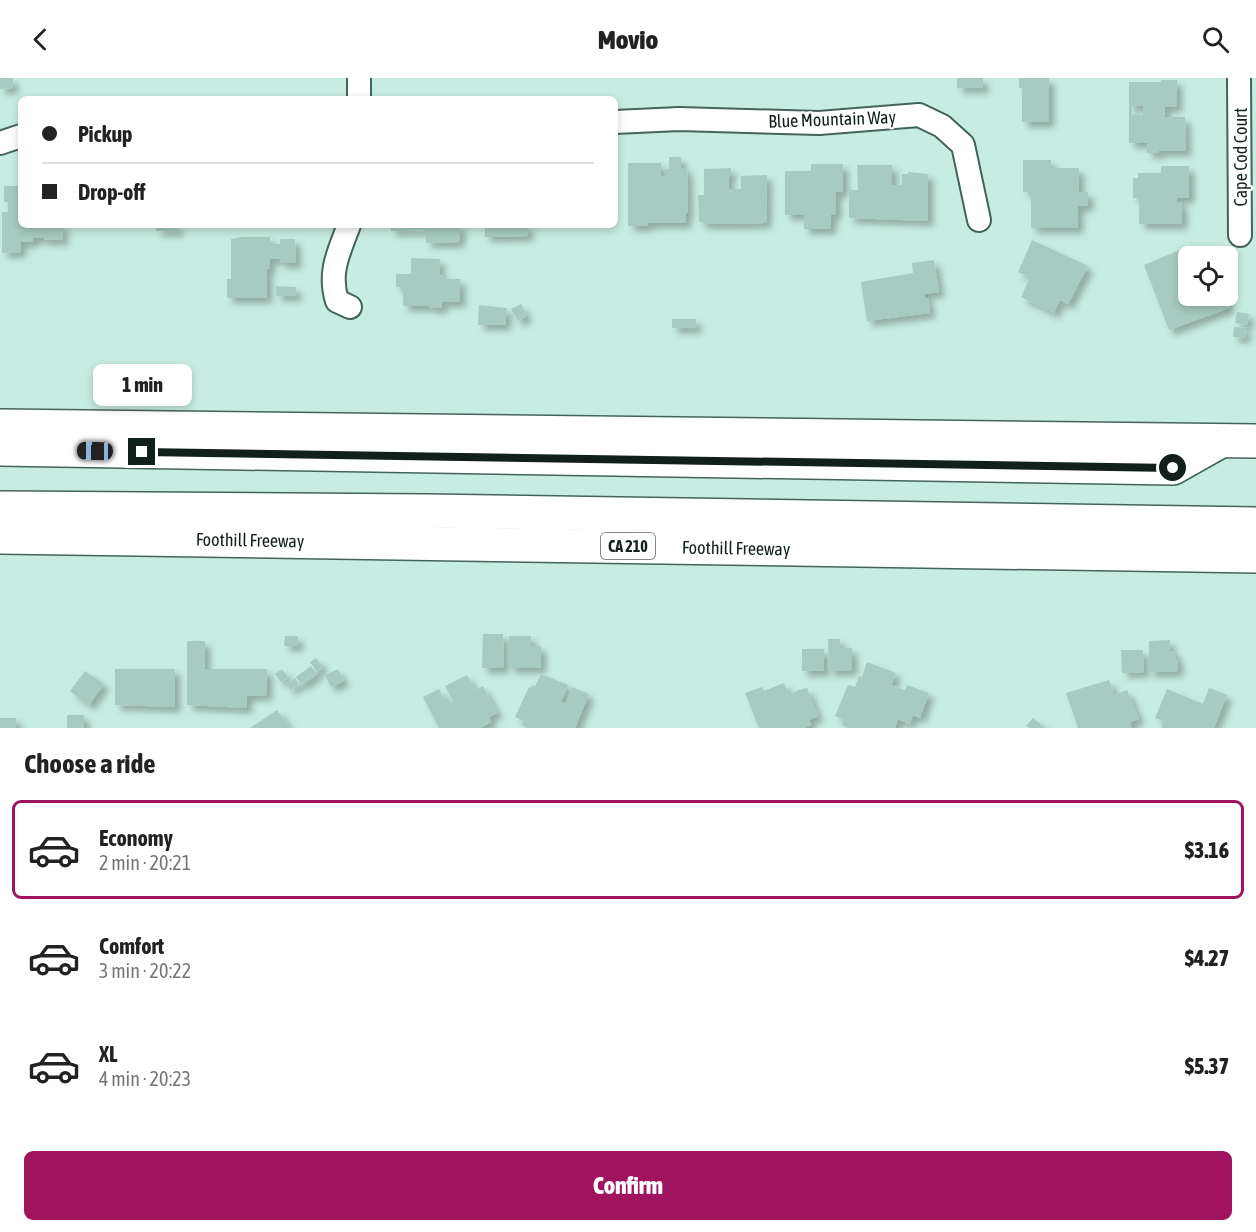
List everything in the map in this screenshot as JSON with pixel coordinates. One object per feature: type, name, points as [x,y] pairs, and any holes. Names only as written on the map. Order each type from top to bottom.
[{"type":"highway","points":[[0,426],[1256,441]]},
{"type":"highway","points":[[0,449],[1173,468],[1221,441]]},
{"type":"highway","points":[[0,508],[426,511],[1256,524]]},
{"type":"highway","name":"Foothill Freeway","points":[[0,537],[1256,556]]},
{"type":"street","points":[[359,78],[359,96]]},
{"type":"street","name":"Cape Cod Court","points":[[1239,78],[1248,159],[1240,235]]},
{"type":"street","name":"Blue Mountain Way","points":[[618,122],[679,119],[819,123],[919,115],[942,126],[963,145],[979,220]]},
{"type":"street","points":[[0,143],[18,137]]},
{"type":"street","points":[[348,228],[337,259],[332,285],[337,301],[350,307]]},
{"type":"building","points":[[0,78],[13,78],[13,88],[0,89]]},
{"type":"building","points":[[957,78],[983,78],[983,88],[957,88]]},
{"type":"building","points":[[1019,78],[1049,78],[1049,122],[1022,122],[1022,88],[1019,88]]},
{"type":"building","points":[[1161,80],[1177,80],[1177,107],[1165,107],[1165,117],[1185,117],[1186,151],[1147,153],[1147,143],[1129,143],[1129,82],[1161,82]],"holes":[[[1132,106],[1143,106],[1143,115],[1132,115]]]},
{"type":"building","points":[[669,157],[681,157],[681,168],[687,168],[688,213],[686,213],[686,223],[648,223],[648,226],[628,226],[628,163],[661,163],[661,176],[666,176],[666,169],[669,169]]},
{"type":"building","points":[[1023,160],[1051,160],[1051,168],[1079,168],[1079,192],[1088,192],[1088,206],[1078,206],[1078,228],[1031,228],[1031,192],[1023,192]]},
{"type":"building","points":[[811,164],[843,164],[843,192],[836,192],[836,215],[831,215],[831,229],[804,229],[804,215],[785,215],[785,171],[811,171]]},
{"type":"building","points":[[857,165],[892,165],[892,185],[902,185],[902,174],[908,174],[908,172],[928,174],[928,221],[849,218],[849,190],[858,190]]},
{"type":"building","points":[[1161,166],[1189,166],[1189,198],[1177,198],[1177,202],[1182,202],[1182,224],[1139,224],[1139,198],[1133,198],[1133,178],[1138,178],[1138,173],[1161,173]]},
{"type":"building","points":[[731,168],[731,176],[728,176],[729,189],[741,189],[741,176],[767,175],[766,223],[705,224],[705,222],[699,222],[698,195],[704,195],[704,169]]},
{"type":"building","points":[[4,186],[18,186],[18,228],[63,228],[63,240],[33,238],[33,242],[21,242],[21,252],[2,253],[2,212],[8,212],[8,202],[4,202]]},
{"type":"building","points":[[156,228],[178,228],[178,231],[156,231]]},
{"type":"building","points":[[391,228],[461,228],[459,242],[426,243],[426,230],[391,231]]},
{"type":"building","points":[[485,228],[528,228],[528,236],[485,237]]},
{"type":"building","points":[[270,237],[270,244],[280,244],[280,239],[295,239],[296,263],[280,263],[280,259],[270,259],[270,269],[267,269],[267,298],[227,298],[227,279],[231,279],[231,239]]},
{"type":"building","points":[[1032,240],[1088,266],[1068,304],[1060,300],[1054,313],[1021,297],[1030,277],[1018,272]]},
{"type":"building","points":[[1178,251],[1178,306],[1228,306],[1229,308],[1169,330],[1144,265]]},
{"type":"building","points":[[411,258],[440,259],[439,275],[446,275],[446,279],[460,279],[460,302],[442,302],[442,308],[403,306],[403,287],[396,287],[396,274],[411,274]]},
{"type":"building","points":[[934,260],[939,292],[925,294],[925,298],[928,298],[930,313],[867,321],[861,282],[913,273],[912,263]]},
{"type":"building","points":[[276,286],[296,287],[296,296],[276,296]]},
{"type":"building","points":[[521,304],[527,316],[518,321],[511,309]]},
{"type":"building","points":[[479,305],[507,308],[505,325],[478,325]]},
{"type":"building","points":[[1237,312],[1249,314],[1247,325],[1235,323]]},
{"type":"building","points":[[672,319],[696,319],[696,328],[672,328]]},
{"type":"building","points":[[1234,327],[1246,328],[1245,338],[1233,337]]},
{"type":"building","points":[[483,634],[503,634],[504,668],[482,668]]},
{"type":"building","points":[[285,636],[298,636],[298,646],[284,646]]},
{"type":"building","points":[[509,636],[531,636],[531,646],[541,646],[541,668],[509,668]]},
{"type":"building","points":[[828,639],[840,639],[840,648],[852,648],[852,670],[829,671]]},
{"type":"building","points":[[1170,640],[1170,651],[1176,651],[1178,671],[1149,672],[1149,641]]},
{"type":"building","points":[[187,641],[205,641],[205,669],[267,669],[267,695],[247,696],[247,708],[187,705]]},
{"type":"building","points":[[802,649],[824,649],[824,671],[802,671]]},
{"type":"building","points":[[1121,650],[1143,650],[1144,672],[1122,673]]},
{"type":"building","points":[[316,658],[323,667],[317,672],[310,662]]},
{"type":"building","points":[[867,662],[896,673],[891,685],[905,690],[907,685],[929,693],[920,718],[913,715],[910,724],[898,719],[895,728],[849,728],[842,725],[844,720],[835,716],[847,687],[849,685],[855,687],[859,676],[862,677]]},
{"type":"building","points":[[311,666],[317,674],[301,685],[296,677]]},
{"type":"building","points":[[115,669],[175,669],[175,707],[115,705]]},
{"type":"building","points":[[282,669],[288,678],[281,682],[275,674]]},
{"type":"building","points":[[338,669],[344,681],[331,687],[325,675]]},
{"type":"building","points":[[85,671],[104,684],[89,705],[70,691]]},
{"type":"building","points":[[541,674],[568,685],[561,702],[566,704],[572,687],[589,694],[575,728],[528,728],[522,725],[524,721],[515,717],[529,687],[535,686]]},
{"type":"building","points":[[467,675],[475,690],[483,686],[497,713],[489,717],[491,722],[480,728],[439,728],[423,697],[439,689],[447,704],[453,701],[445,686]]},
{"type":"building","points":[[295,678],[299,684],[290,690],[286,684]]},
{"type":"building","points":[[1109,680],[1114,695],[1127,690],[1139,719],[1130,722],[1132,728],[1078,728],[1066,693]]},
{"type":"building","points":[[784,683],[789,695],[807,688],[818,716],[809,720],[811,725],[804,728],[759,728],[745,693],[762,687],[764,691]]},
{"type":"building","points":[[1209,688],[1227,695],[1214,728],[1161,727],[1164,721],[1155,718],[1167,689],[1203,704]]},
{"type":"building","points":[[277,710],[290,728],[250,728]]},
{"type":"building","points":[[67,715],[84,715],[84,728],[67,728]]},
{"type":"building","points":[[0,718],[16,718],[16,728],[0,728]]},
{"type":"building","points":[[1033,718],[1045,728],[1026,726]]},
{"type":"route","points":[[142,452],[1173,468]]}]
